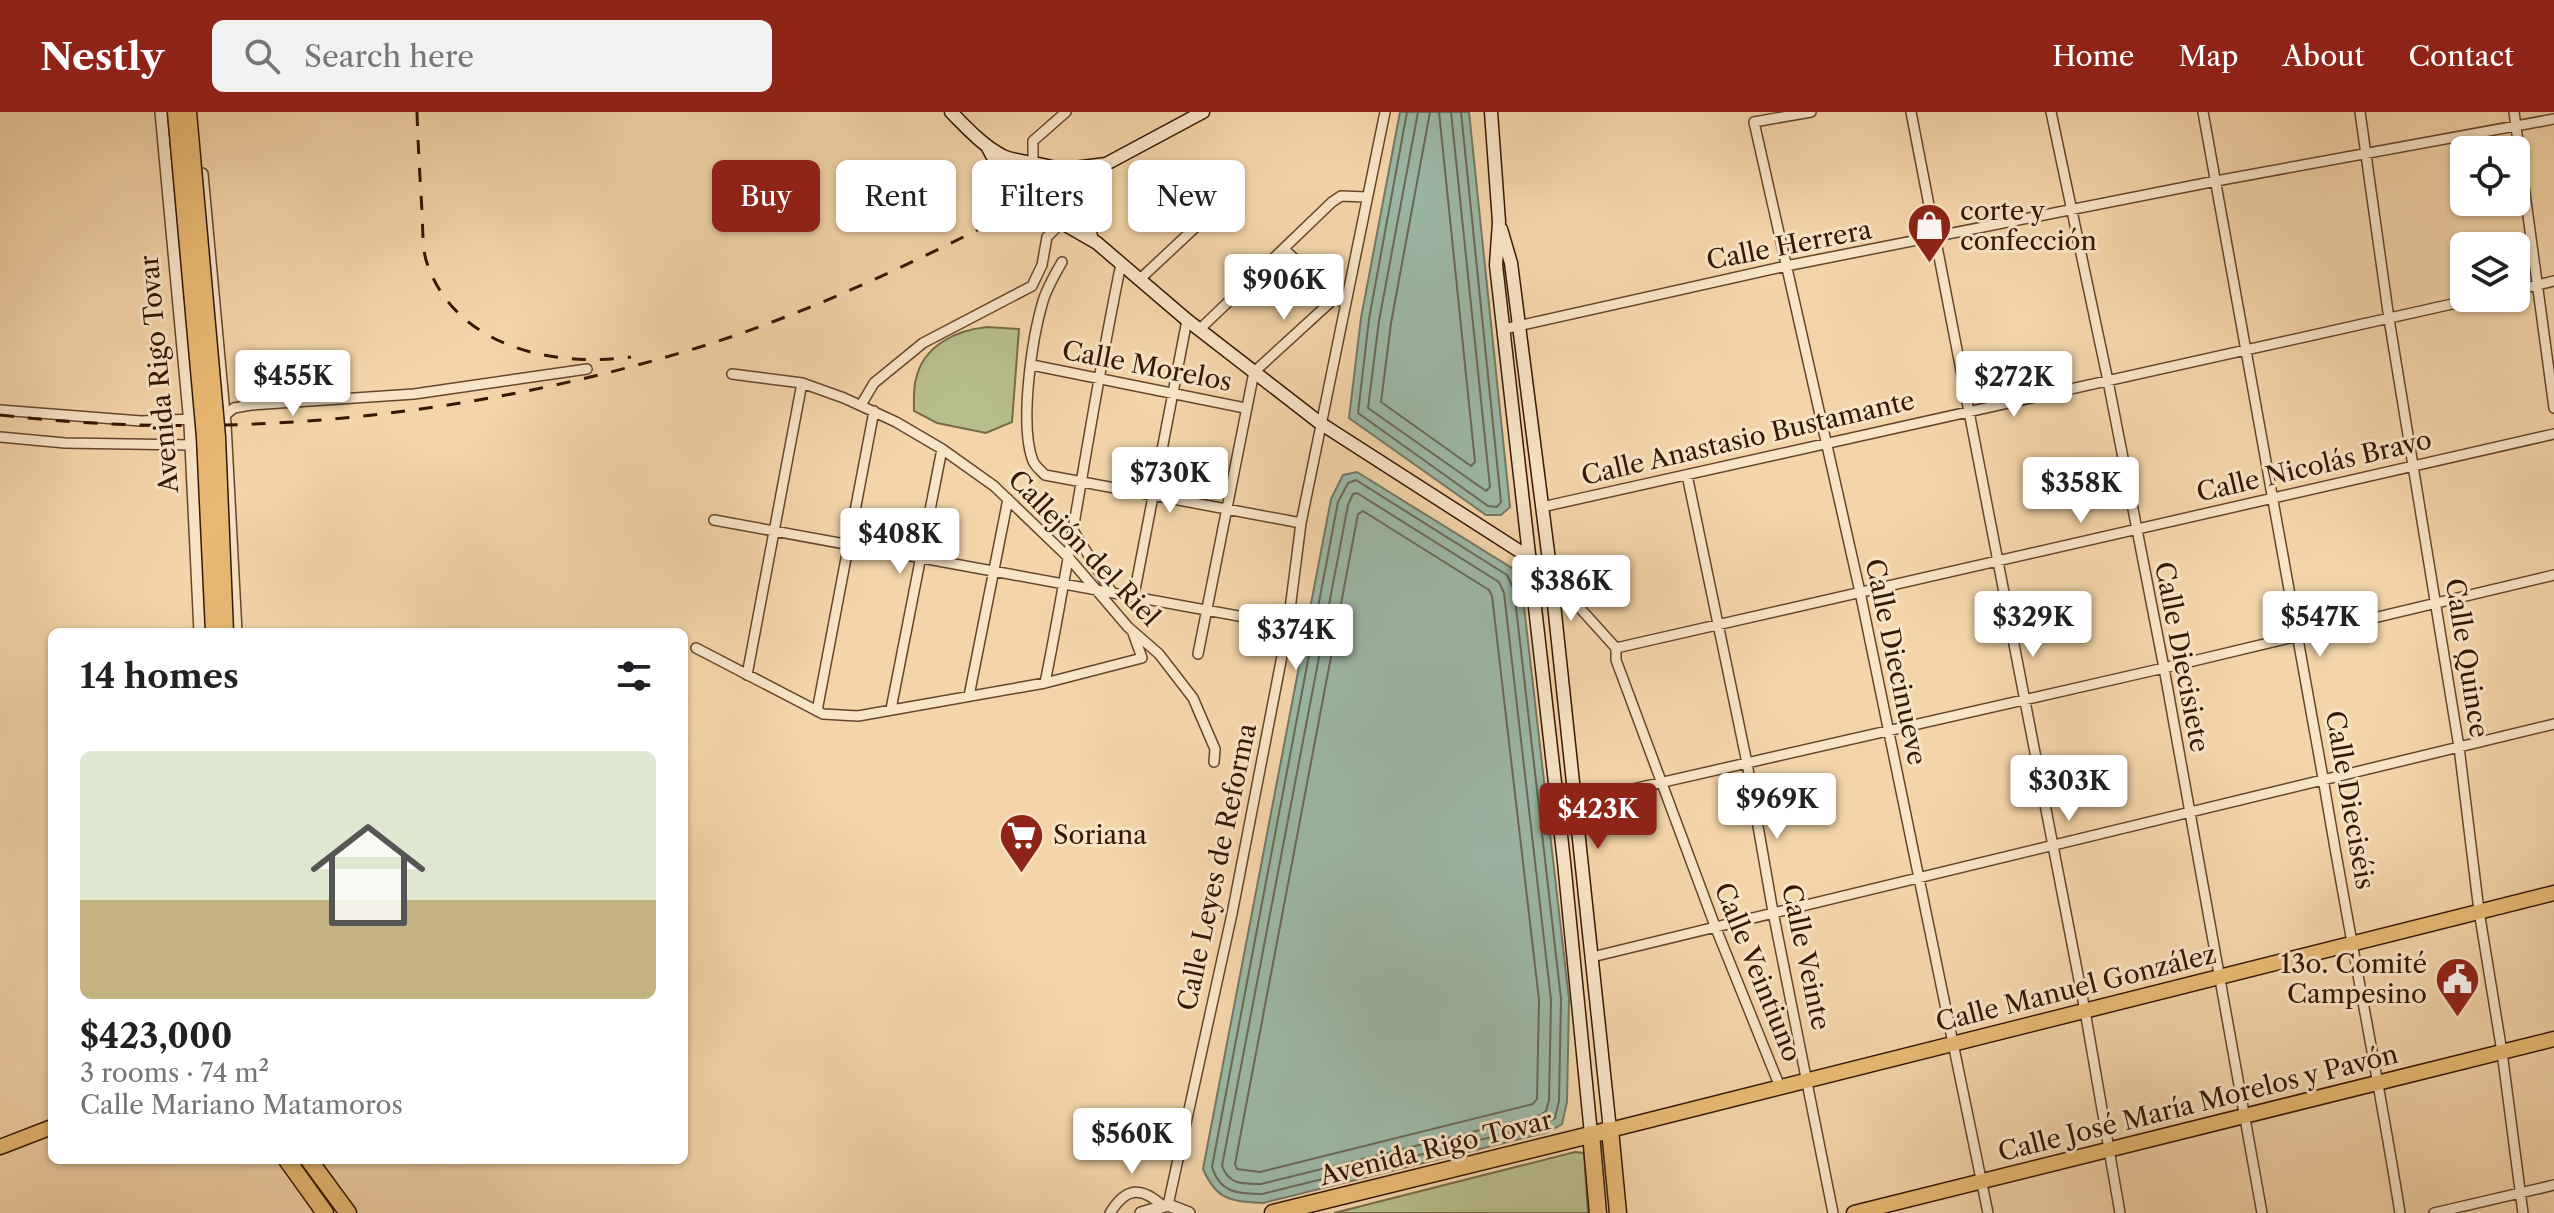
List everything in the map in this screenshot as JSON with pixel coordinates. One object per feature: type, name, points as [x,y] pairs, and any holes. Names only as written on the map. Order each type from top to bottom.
[{"type":"highway","name":"Avenida Rigo Tovar","points":[[176,112],[205,437],[214,628]]},
{"type":"highway","name":"Avenida Rigo Tovar","points":[[188,112],[217,437],[225,628]]},
{"type":"highway","name":"Avenida Rigo Tovar","points":[[1273,1213],[1610,1130]]},
{"type":"highway","points":[[1610,1130],[1618,1213]]},
{"type":"highway","points":[[1591,1134],[1598,1213]]},
{"type":"highway","points":[[290,1164],[325,1213]]},
{"type":"highway","points":[[312,1164],[348,1213]]},
{"type":"main road","points":[[951,112],[987,146],[1006,157],[1022,160]]},
{"type":"main road","points":[[1112,161],[1203,112]]},
{"type":"main road","points":[[1491,112],[1499,222],[1496,265],[1564,862],[1591,1134]]},
{"type":"main road","points":[[987,146],[994,160]]},
{"type":"main road","points":[[1499,222],[1511,263],[1551,576],[1610,1130]]},
{"type":"main road","points":[[1077,232],[1092,239],[1187,320],[1320,423],[1527,556],[1551,576]]},
{"type":"main road","points":[[1090,232],[1092,239]]},
{"type":"main road","points":[[1504,541],[1517,534],[1524,525]]},
{"type":"main road","name":"Calle Manuel González","points":[[1610,1130],[2554,893]]},
{"type":"main road","name":"Calle José María Morelos y Pavón","points":[[1854,1213],[2554,1039]]},
{"type":"main road","points":[[0,1147],[48,1129]]},
{"type":"street","name":"Avenida Rigo Tovar","points":[[161,112],[190,419],[200,628]]},
{"type":"street","points":[[196,112],[224,416],[236,628]]},
{"type":"street","points":[[1033,160],[1033,141],[1066,112]]},
{"type":"street","name":"Calle Leyes de Reforma","points":[[1165,1206],[1232,914],[1288,625],[1301,523],[1320,423],[1385,112]]},
{"type":"street","name":"Calle Diecinueve","points":[[1811,112],[1754,122],[1860,592],[1988,1213]]},
{"type":"street","points":[[1911,112],[2085,1011],[2120,1213]]},
{"type":"street","name":"Calle Diecisiete","points":[[2051,112],[2164,668],[2262,1213]]},
{"type":"street","name":"Calle Dieciséis","points":[[2203,112],[2300,635],[2400,1213]]},
{"type":"street","name":"Calle Quince","points":[[2360,112],[2389,319],[2459,747],[2479,911],[2502,1052],[2523,1213]]},
{"type":"street","points":[[2514,112],[2554,408]]},
{"type":"street","name":"Calle Herrera","points":[[1504,329],[1786,266],[2216,181],[2554,119]]},
{"type":"street","points":[[1200,329],[1341,196],[1366,197]]},
{"type":"street","points":[[861,405],[874,383],[923,343],[1032,286],[1042,265],[1047,237],[1052,232]]},
{"type":"street","points":[[1139,280],[1190,232]]},
{"type":"street","points":[[1284,249],[1345,307]]},
{"type":"street","points":[[1062,262],[1044,299],[1027,428],[1033,463],[1045,475],[1301,523]]},
{"type":"street","points":[[1045,683],[1074,532],[1097,378],[1121,264]]},
{"type":"street","points":[[2530,287],[2554,281]]},
{"type":"street","points":[[1032,286],[1044,299]]},
{"type":"street","points":[[1198,654],[1254,372],[1336,297]]},
{"type":"street","name":"Calle Anastasio Bustamante","points":[[1542,507],[2450,305]]},
{"type":"street","points":[[1134,595],[1187,320]]},
{"type":"street","name":"Calle Morelos","points":[[1036,366],[1245,408]]},
{"type":"street","points":[[0,410],[129,420],[190,419],[224,416],[234,408],[251,405],[414,394],[587,369]]},
{"type":"street","points":[[184,377],[192,393],[208,396],[217,391],[220,374]]},
{"type":"street","name":"Callejón del Riel","points":[[732,374],[802,383],[861,405],[974,470],[1069,558],[1131,630],[1159,654],[1193,698],[1215,749],[1214,762]]},
{"type":"street","points":[[747,675],[802,383]]},
{"type":"street","points":[[817,711],[874,411]]},
{"type":"street","name":"Calle Nicolás Bravo","points":[[1616,648],[2554,434]]},
{"type":"street","points":[[0,437],[65,443],[191,445]]},
{"type":"street","points":[[891,709],[942,449]]},
{"type":"street","name":"Calle Veinte","points":[[1687,475],[1747,763],[1773,912],[1809,1080],[1833,1213]]},
{"type":"street","points":[[193,485],[199,479],[221,478],[230,498]]},
{"type":"street","points":[[969,696],[1008,499]]},
{"type":"street","points":[[714,520],[1288,625]]},
{"type":"street","points":[[1074,532],[1111,591]]},
{"type":"street","points":[[1575,807],[1589,799],[2164,668],[2554,575]]},
{"type":"street","name":"Calle Veintiuno","points":[[1551,576],[1616,648],[1616,660],[1715,926],[1780,1087]]},
{"type":"street","points":[[696,648],[817,711],[858,716],[1045,683],[1142,658],[1131,630]]},
{"type":"street","points":[[1592,957],[2554,724]]},
{"type":"street","points":[[2434,1213],[2554,1185]]},
{"type":"street","points":[[1110,1213],[1122,1198],[1134,1192],[1149,1194],[1165,1206],[1189,1213]]},
{"type":"street","points":[[1141,1213],[1165,1206]]},
{"type":"green space","points":[[987,327],[1019,329],[1012,422],[986,433],[937,423],[914,411],[915,383],[926,357],[953,336]]},
{"type":"green space","points":[[1575,1152],[1584,1153],[1588,1213],[1334,1213]]},
{"type":"water","points":[[1400,112],[1469,112],[1510,507],[1501,515],[1486,515],[1349,418],[1361,318]]},
{"type":"water","points":[[1357,472],[1515,570],[1522,589],[1569,999],[1567,1102],[1562,1124],[1548,1132],[1263,1203],[1234,1200],[1214,1188],[1203,1169],[1331,499],[1343,475]]},
{"type":"railway","points":[[417,112],[426,260],[439,289],[458,313],[482,331],[509,345],[538,354],[569,359],[631,357]]},
{"type":"railway","points":[[0,415],[88,423],[265,424],[442,406],[529,391],[615,371],[742,333],[823,302],[972,232]]},
{"type":"place","name":"corte y confección","points":[[1929,265]]},
{"type":"place","name":"Soriana","points":[[1022,874]]},
{"type":"place","name":"13o. Comité Campesino","points":[[2458,1018]]}]
